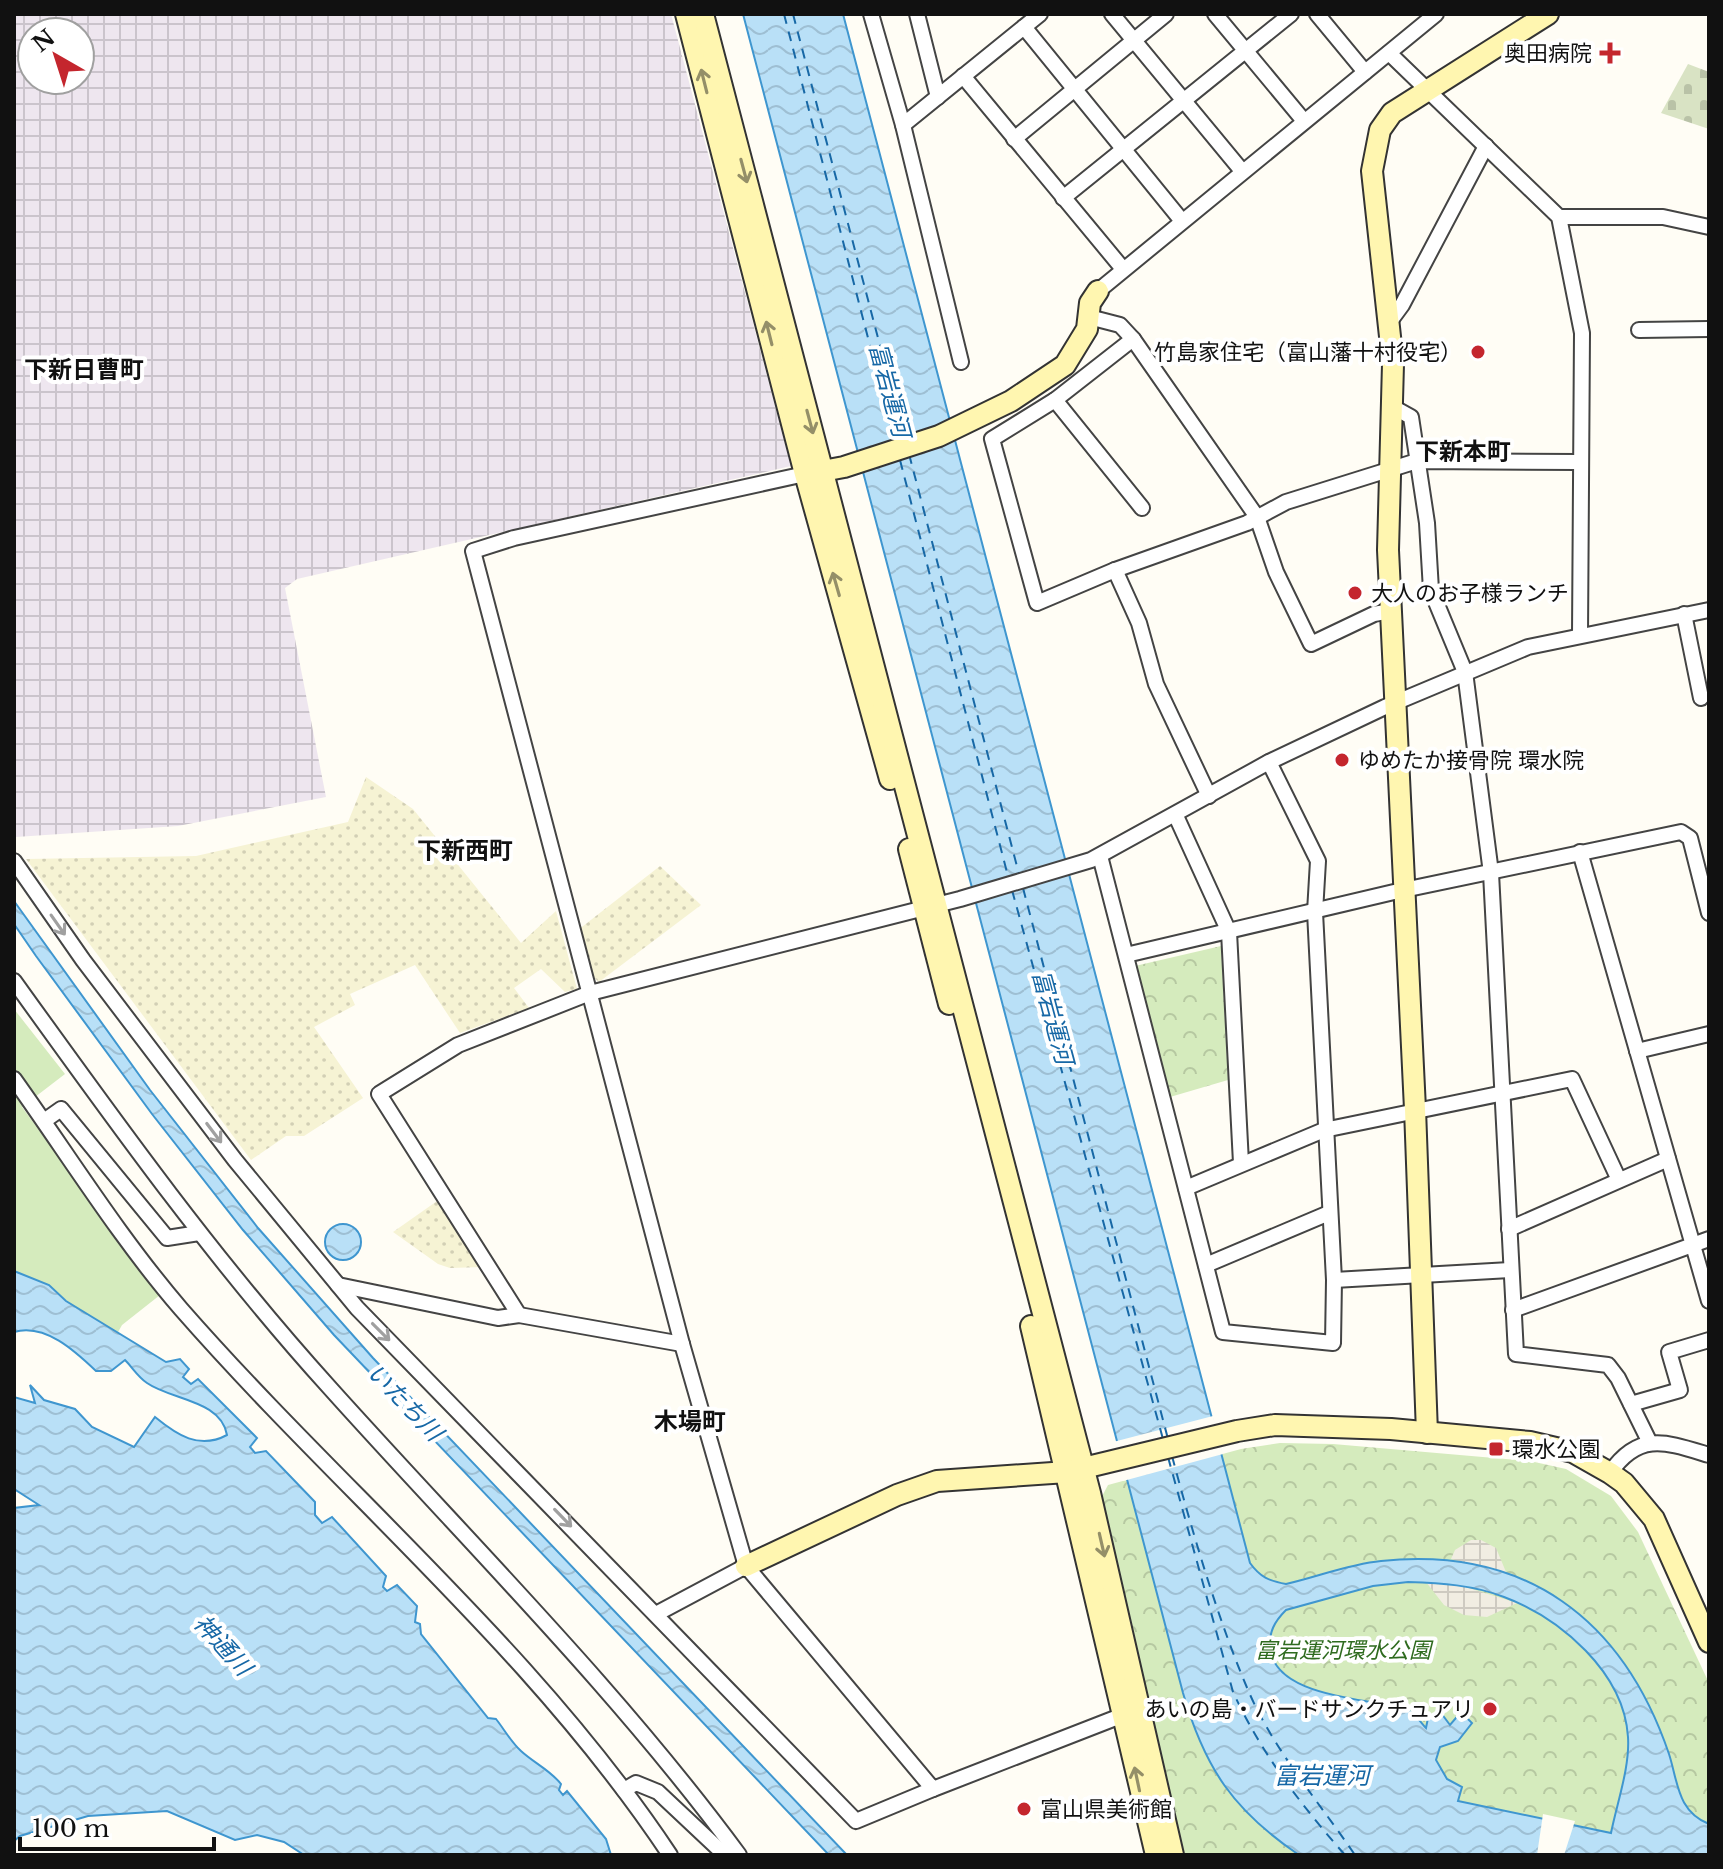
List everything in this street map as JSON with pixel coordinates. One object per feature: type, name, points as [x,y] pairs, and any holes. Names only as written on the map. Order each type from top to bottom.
[{"type":"street","points":[[686,14],[931,907],[1075,1471],[1131,1712],[1156,1855]]},
{"type":"street","points":[[703,14],[814,472]]},
{"type":"street","points":[[871,14],[903,125],[961,362]]},
{"type":"street","points":[[917,14],[938,97]]},
{"type":"street","points":[[903,125],[1040,14]]},
{"type":"street","points":[[1112,14],[1242,171]]},
{"type":"street","points":[[1014,139],[1166,14]]},
{"type":"street","points":[[1215,14],[1304,121]]},
{"type":"street","points":[[1063,198],[1291,14]]},
{"type":"street","points":[[1317,14],[1365,72]]},
{"type":"street","points":[[933,1789],[746,1566],[682,1344],[473,551],[514,538],[844,467],[939,436],[986,415],[1065,365],[1087,329],[1090,303],[1098,291],[1436,14]]},
{"type":"street","points":[[1427,1433],[1423,1276],[1388,550],[1393,407],[1372,154],[1380,130],[1392,113],[1548,14]]},
{"type":"street","points":[[1024,27],[1182,221]]},
{"type":"street","points":[[1389,53],[1559,217],[1582,333],[1578,462],[1580,635]]},
{"type":"street","points":[[963,76],[1123,269]]},
{"type":"street","points":[[1388,324],[1402,305],[1486,146]]},
{"type":"street","points":[[1559,217],[1663,217],[1709,228]]},
{"type":"street","points":[[1089,317],[1120,325],[1133,339],[1257,517],[1276,572],[1311,644],[1374,614],[1391,611]]},
{"type":"street","points":[[1639,330],[1709,329]]},
{"type":"street","points":[[1133,339],[1055,400],[992,439],[1037,603],[1257,517],[1286,502],[1417,461],[1578,462]]},
{"type":"street","points":[[1055,400],[1142,508]]},
{"type":"street","points":[[1393,407],[1411,417],[1427,523],[1431,590],[1465,672],[1491,873],[1516,1354],[1608,1365],[1649,1441]]},
{"type":"street","points":[[1115,570],[1139,623],[1156,684],[1209,796]]},
{"type":"street","points":[[519,1315],[379,1094],[458,1045],[590,993],[931,907],[1080,863],[1100,856],[1176,816],[1269,762],[1465,672],[1528,647],[1709,610]]},
{"type":"street","points":[[1684,614],[1701,698]]},
{"type":"street","points":[[1100,856],[1223,1332],[1333,1343],[1334,1280],[1315,912],[1318,861],[1269,762]]},
{"type":"street","points":[[1176,816],[1229,932],[1241,1163]]},
{"type":"street","points":[[1126,955],[1404,890],[1681,832],[1690,838],[1709,913]]},
{"type":"street","points":[[1580,852],[1709,1301]]},
{"type":"street","points":[[14,861],[83,960],[235,1160],[338,1285],[856,1821],[1131,1712]]},
{"type":"street","points":[[14,981],[199,1233],[327,1385],[627,1715],[739,1855]]},
{"type":"street","points":[[1637,1051],[1709,1034]]},
{"type":"street","points":[[14,1079],[118,1231],[182,1310],[498,1640],[624,1790],[670,1855]]},
{"type":"street","points":[[1186,1188],[1324,1130],[1572,1079],[1619,1180]]},
{"type":"street","points":[[44,1121],[61,1109],[167,1238],[199,1233]]},
{"type":"street","points":[[1509,1229],[1668,1159]]},
{"type":"street","points":[[1206,1265],[1329,1213]]},
{"type":"street","points":[[1513,1310],[1709,1239]]},
{"type":"street","points":[[1334,1280],[1510,1270]]},
{"type":"street","points":[[338,1285],[498,1318],[519,1315],[682,1344]]},
{"type":"street","points":[[1631,1404],[1680,1390],[1669,1352],[1709,1340]]},
{"type":"street","points":[[656,1614],[746,1566],[920,1486],[937,1481],[1075,1471],[1237,1431],[1298,1423],[1530,1442],[1573,1452],[1624,1483],[1654,1519],[1709,1642]]},
{"type":"street","points":[[1610,1473],[1631,1450],[1649,1441],[1709,1455]]},
{"type":"street","points":[[1131,1712],[1173,1855]]},
{"type":"street","points":[[624,1790],[636,1783],[658,1792],[725,1855]]},
{"type":"shaded area","points":[[14,14],[671,14],[791,466],[297,579],[285,588],[326,797],[178,826],[16,837]]},
{"type":"shaded area","points":[[366,777],[413,809],[521,943],[556,911],[577,989],[565,992],[541,969],[514,988],[529,1008],[460,1033],[415,965],[350,994],[355,1005],[314,1027],[363,1098],[304,1136],[286,1136],[251,1160],[26,859],[196,856],[348,822]]},
{"type":"shaded area","points":[[660,866],[701,905],[599,982],[592,976],[578,930]]},
{"type":"shaded area","points":[[440,1199],[483,1267],[450,1268],[438,1264],[393,1232]]},
{"type":"shaded area","points":[[1471,1540],[1481,1540],[1496,1548],[1506,1572],[1451,1559],[1455,1550]]},
{"type":"shaded area","points":[[1426,1582],[1459,1585],[1517,1603],[1487,1617],[1464,1615],[1444,1605]]},
{"type":"green space","points":[[1688,64],[1709,72],[1709,129],[1661,113]]},
{"type":"green space","points":[[1221,946],[1228,1080],[1170,1097],[1135,966]]},
{"type":"green space","points":[[14,1009],[65,1074],[22,1107],[160,1295],[122,1325],[117,1334],[73,1306],[49,1285],[14,1271]]},
{"type":"green space","name":"富岩運河環水公園","points":[[1280,1443],[1333,1444],[1530,1461],[1566,1469],[1611,1496],[1638,1532],[1709,1683],[1709,1855],[1183,1855],[1172,1823],[1099,1502],[1108,1485],[1241,1449]]},
{"type":"water","name":"富岩運河","points":[[743,14],[843,14],[1250,1563],[1265,1578],[1286,1584],[1369,1563],[1433,1559],[1481,1566],[1524,1580],[1562,1601],[1596,1630],[1625,1665],[1649,1706],[1669,1754],[1680,1795],[1691,1812],[1709,1824],[1709,1855],[1299,1855],[1257,1822],[1225,1786],[1201,1744],[1183,1693]],"holes":[[[1408,1582],[1457,1585],[1504,1597],[1546,1619],[1586,1650],[1615,1691],[1624,1713],[1628,1737],[1625,1773],[1611,1833],[1458,1801],[1462,1787],[1447,1779],[1436,1760],[1440,1747],[1458,1741],[1472,1723],[1461,1712],[1450,1725],[1441,1713],[1428,1718],[1426,1728],[1409,1711],[1307,1687],[1289,1678],[1276,1665],[1270,1637],[1275,1623],[1286,1610],[1373,1586]]]},
{"type":"water","name":"いたち川","points":[[14,901],[150,1090],[258,1228],[373,1358],[847,1855],[829,1855],[334,1335],[243,1230],[152,1114],[14,924]]},
{"type":"water","points":[[343,1224],[356,1229],[361,1242],[356,1255],[343,1260],[330,1255],[325,1242],[330,1229]]},
{"type":"water","name":"神通川","points":[[14,1271],[49,1285],[66,1301],[166,1362],[180,1359],[189,1369],[183,1377],[191,1384],[198,1379],[257,1438],[250,1447],[255,1453],[266,1451],[315,1502],[315,1515],[322,1523],[332,1517],[386,1576],[383,1587],[387,1591],[397,1585],[417,1606],[415,1622],[420,1624],[421,1634],[488,1718],[496,1719],[517,1747],[561,1784],[559,1790],[563,1795],[567,1791],[606,1839],[611,1855],[304,1855],[284,1842],[257,1835],[235,1840],[167,1811],[88,1816],[20,1836],[14,1841],[14,1508],[39,1505],[14,1489],[14,1397],[35,1403],[30,1385],[44,1400],[75,1409],[92,1427],[134,1447],[155,1417],[180,1435],[198,1441],[227,1435],[223,1423],[215,1414],[147,1383],[125,1360],[111,1371],[96,1371],[69,1347],[48,1335],[26,1330],[14,1332]]},
{"type":"pier","points":[[1213,1416],[1223,1454],[1123,1481],[1113,1442]]},
{"type":"pier","points":[[1543,1814],[1575,1821],[1564,1855],[1537,1855]]},
{"type":"ferry route","points":[[784,14],[895,442]]},
{"type":"ferry route","points":[[793,14],[904,437]]},
{"type":"ferry route","points":[[909,454],[1019,874]]},
{"type":"ferry route","points":[[900,460],[1009,880]]},
{"type":"ferry route","points":[[1023,888],[1168,1439]]},
{"type":"ferry route","points":[[1012,890],[1163,1439]]},
{"type":"ferry route","points":[[1172,1456],[1206,1575],[1258,1712],[1283,1754],[1355,1855]]},
{"type":"ferry route","points":[[1168,1457],[1233,1692],[1283,1778],[1345,1855]]},
{"type":"place","name":"奥田病院","points":[[1610,53]]},
{"type":"place","name":"竹島家住宅（富山藩十村役宅）","points":[[1478,352]]},
{"type":"place","name":"大人のお子様ランチ","points":[[1355,593]]},
{"type":"place","name":"ゆめたか接骨院 環水院","points":[[1342,760]]},
{"type":"place","name":"環水公園","points":[[1496,1449]]},
{"type":"place","name":"あいの島・バードサンクチュアリ","points":[[1490,1709]]},
{"type":"place","name":"富山県美術館","points":[[1024,1809]]},
{"type":"district","name":"下新日曹町","points":[[84,369]]},
{"type":"district","name":"下新本町","points":[[1463,451]]},
{"type":"district","name":"下新西町","points":[[465,850]]},
{"type":"district","name":"木場町","points":[[690,1421]]}]
